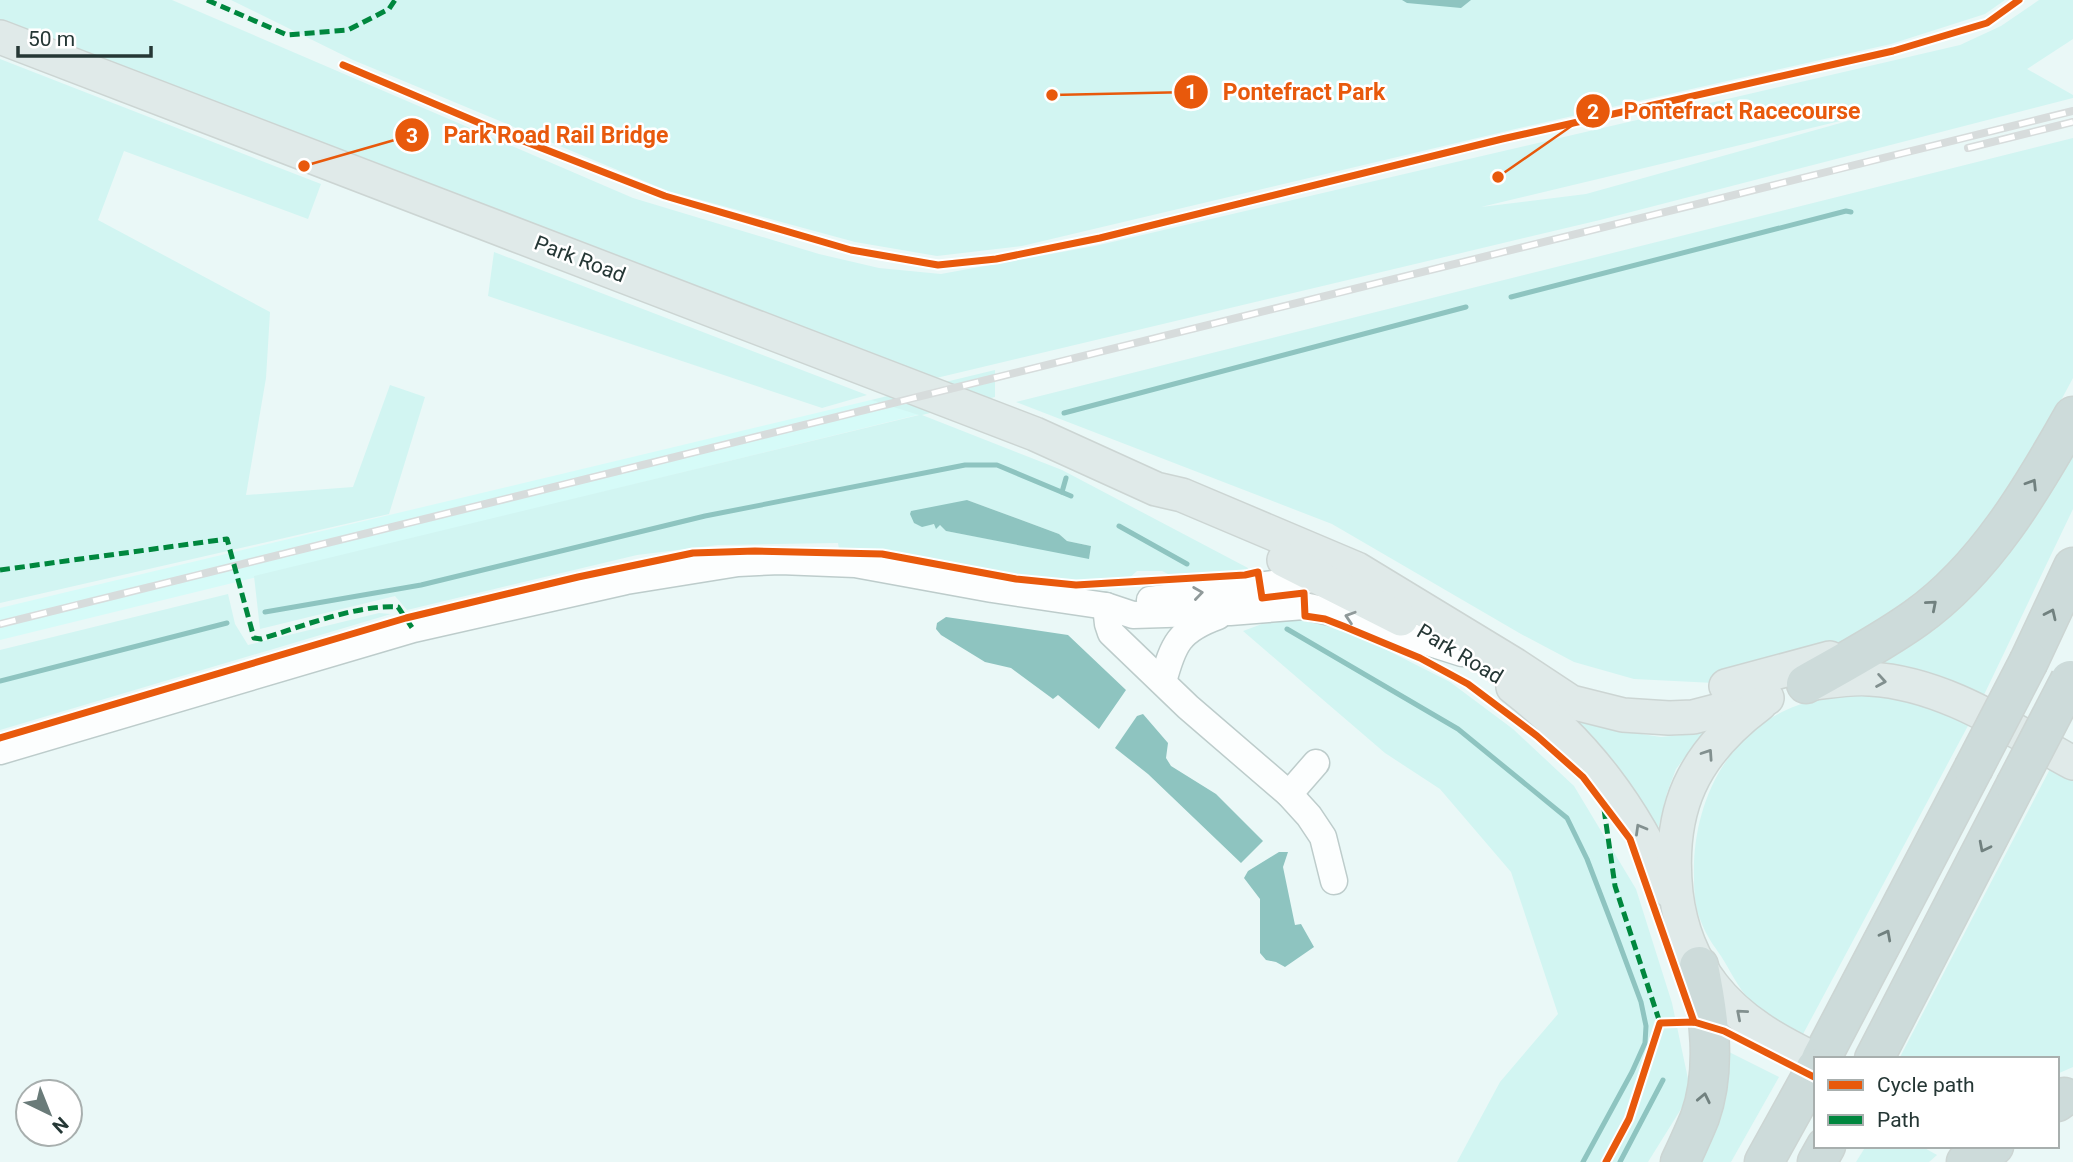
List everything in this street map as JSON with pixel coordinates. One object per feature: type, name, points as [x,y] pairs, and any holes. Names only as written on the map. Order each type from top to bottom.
[{"type":"highway","points":[[1806,684],[1877,644],[1918,617],[1954,585],[1995,541],[2073,416]]},
{"type":"highway","points":[[1819,1057],[1855,995],[1973,769],[2073,568]]},
{"type":"highway","points":[[1875,1057],[2072,677]]},
{"type":"highway","points":[[1680,1162],[1700,1115],[1709,1061],[1707,1016],[1699,966]]},
{"type":"highway","points":[[1764,1162],[1814,1072]]},
{"type":"highway","points":[[1966,1162],[1990,1148]]},
{"type":"main road","name":"Park Road","points":[[0,37],[1035,434],[1156,489],[1182,495],[1357,569],[1505,669],[1617,792],[1646,839],[1679,913]]},
{"type":"main road","name":"Park Road","points":[[1156,489],[1174,504],[1419,628],[1462,653],[1505,669],[1571,702],[1623,715],[1669,718],[1693,717],[1767,698]]},
{"type":"main road","points":[[1505,669],[1617,693],[1651,697],[1689,694],[1742,682],[1877,644]]},
{"type":"main road","points":[[1814,1057],[1777,1041],[1745,1019],[1714,987],[1699,966],[1679,913],[1674,843],[1679,809],[1693,776],[1712,747],[1735,722],[1767,698],[1806,684],[1870,678],[1917,687],[1958,702],[2073,763]]},
{"type":"street","points":[[0,751],[413,629],[626,580],[714,566],[780,561],[855,564],[992,589],[1107,606],[1133,615],[1230,612],[1304,606],[1340,614],[1462,653]]},
{"type":"street","points":[[1107,606],[1320,578],[1357,569]]},
{"type":"street","points":[[1107,606],[1111,633],[1289,794],[1309,816],[1323,837],[1335,881]]},
{"type":"street","points":[[1163,682],[1171,650],[1189,629],[1230,612]]},
{"type":"street","points":[[1289,794],[1316,763]]},
{"type":"shaded area","points":[[0,0],[172,0],[633,198],[819,254],[879,268],[941,274],[1095,246],[1960,45],[2001,26],[2039,0],[2073,0],[2073,39],[2027,69],[2073,95],[2073,98],[1600,220],[928,380],[0,23]],"holes":[[[1862,117],[1586,194],[1481,207]]]},
{"type":"shaded area","points":[[231,0],[2005,0],[1985,14],[1891,44],[1511,130],[1022,246],[937,256],[855,242],[668,191],[353,60]]},
{"type":"shaded area","points":[[1402,0],[1471,0],[1461,8],[1407,3]]},
{"type":"shaded area","points":[[0,59],[321,184],[308,219],[124,151],[98,220],[270,312],[266,378],[246,495],[353,487],[390,385],[425,397],[389,514],[0,603]]},
{"type":"shaded area","points":[[2073,138],[2073,378],[2037,445],[1975,537],[1912,603],[1861,635],[1714,683],[1634,679],[1574,662],[1332,524],[1016,402]]},
{"type":"shaded area","points":[[494,252],[867,395],[822,408],[488,296]]},
{"type":"shaded area","points":[[995,370],[995,397],[922,415],[1062,470],[1248,568],[1247,572],[1174,577],[1162,571],[1137,571],[1127,580],[1065,582],[974,569],[889,552],[839,549],[838,543],[718,545],[637,555],[407,610],[395,596],[260,629],[254,576],[919,415],[871,400]],"holes":[[[967,500],[1059,534],[1067,541],[1091,546],[1089,558],[946,531],[940,525],[930,524]]]},
{"type":"shaded area","points":[[871,400],[921,414],[0,640],[0,608]]},
{"type":"shaded area","points":[[2073,430],[2073,509],[1982,699],[1938,677],[1914,669],[1890,664],[1858,663]]},
{"type":"shaded area","points":[[967,500],[1059,534],[1067,541],[1091,546],[1089,559],[946,531],[940,525],[936,529],[934,524],[922,527],[914,523],[910,514],[911,511]]},
{"type":"shaded area","points":[[228,594],[235,624],[248,645],[379,613],[391,614],[0,730],[0,650]]},
{"type":"shaded area","points":[[946,617],[1068,635],[1126,690],[1099,729],[1058,695],[1053,699],[1011,668],[985,662],[941,635],[936,629],[937,623]]},
{"type":"shaded area","points":[[1317,620],[1365,639],[1450,682],[1513,729],[1574,786],[1636,889],[1672,1003],[1691,1093],[1648,1162],[1457,1162],[1500,1082],[1558,1014],[1511,872],[1440,789],[1385,753],[1243,631],[1262,624]]},
{"type":"shaded area","points":[[1883,692],[1970,722],[1802,1036],[1768,1016],[1750,1000],[1706,932],[1698,913],[1695,895],[1698,828],[1714,782],[1726,761],[1759,726],[1792,707],[1805,703],[1830,697]]},
{"type":"shaded area","points":[[1143,714],[1168,743],[1166,758],[1171,766],[1216,794],[1263,841],[1241,863],[1148,774],[1115,748],[1137,716]]},
{"type":"shaded area","points":[[1564,716],[1622,731],[1661,737],[1703,733],[1676,769],[1656,837]]},
{"type":"shaded area","points":[[2050,769],[2073,781],[2073,1067],[2059,1073],[2059,1057],[1900,1057]]},
{"type":"shaded area","points":[[1279,852],[1288,852],[1283,867],[1295,925],[1301,924],[1314,947],[1285,967],[1266,960],[1260,953],[1260,899],[1244,878],[1248,871]]},
{"type":"shaded area","points":[[1725,1050],[1779,1077],[1731,1162],[1696,1162]]},
{"type":"shaded area","points":[[1865,1148],[1925,1148],[1937,1155],[1929,1162],[1856,1162]]},
{"type":"waterway","points":[[1511,297],[1846,211],[1851,212]]},
{"type":"waterway","points":[[1064,413],[1466,307]]},
{"type":"waterway","points":[[265,612],[421,585],[705,516],[965,465],[997,465],[1071,496]]},
{"type":"waterway","points":[[1062,492],[1066,478]]},
{"type":"waterway","points":[[1119,526],[1187,564]]},
{"type":"waterway","points":[[0,681],[227,623]]},
{"type":"waterway","points":[[1287,629],[1458,729],[1567,818],[1587,859],[1615,932],[1641,1002],[1646,1026],[1645,1043],[1632,1072],[1583,1162]]},
{"type":"waterway","points":[[1620,1162],[1663,1080]]},
{"type":"railway","points":[[0,624],[2073,111]]},
{"type":"railway","points":[[1968,148],[2073,122]]},
{"type":"marked path","points":[[207,0],[287,35],[348,30],[389,9],[395,0]]},
{"type":"marked path","points":[[0,570],[227,539],[254,638],[261,639],[347,613],[382,607],[398,607],[413,629]]},
{"type":"marked path","points":[[1604,809],[1615,886],[1660,1023]]},
{"type":"cycle path","points":[[343,65],[503,133],[665,196],[851,250],[938,265],[996,259],[1100,238],[1502,139],[1893,51],[1987,23],[2019,0]]},
{"type":"cycle path","points":[[0,738],[406,618],[693,553],[755,551],[882,554],[1016,579],[1076,585],[1258,572],[1262,598],[1304,593],[1305,616],[1325,619],[1420,658],[1468,684],[1537,736],[1583,777],[1630,839],[1694,1022]]},
{"type":"cycle path","points":[[1606,1162],[1629,1119],[1660,1023],[1694,1022],[1724,1031],[1814,1077]]},
{"type":"place","name":"Pontefract Park","points":[[1052,95]]},
{"type":"place","name":"Park Road Rail Bridge","points":[[304,166]]},
{"type":"place","name":"Pontefract Racecourse","points":[[1498,177]]}]
